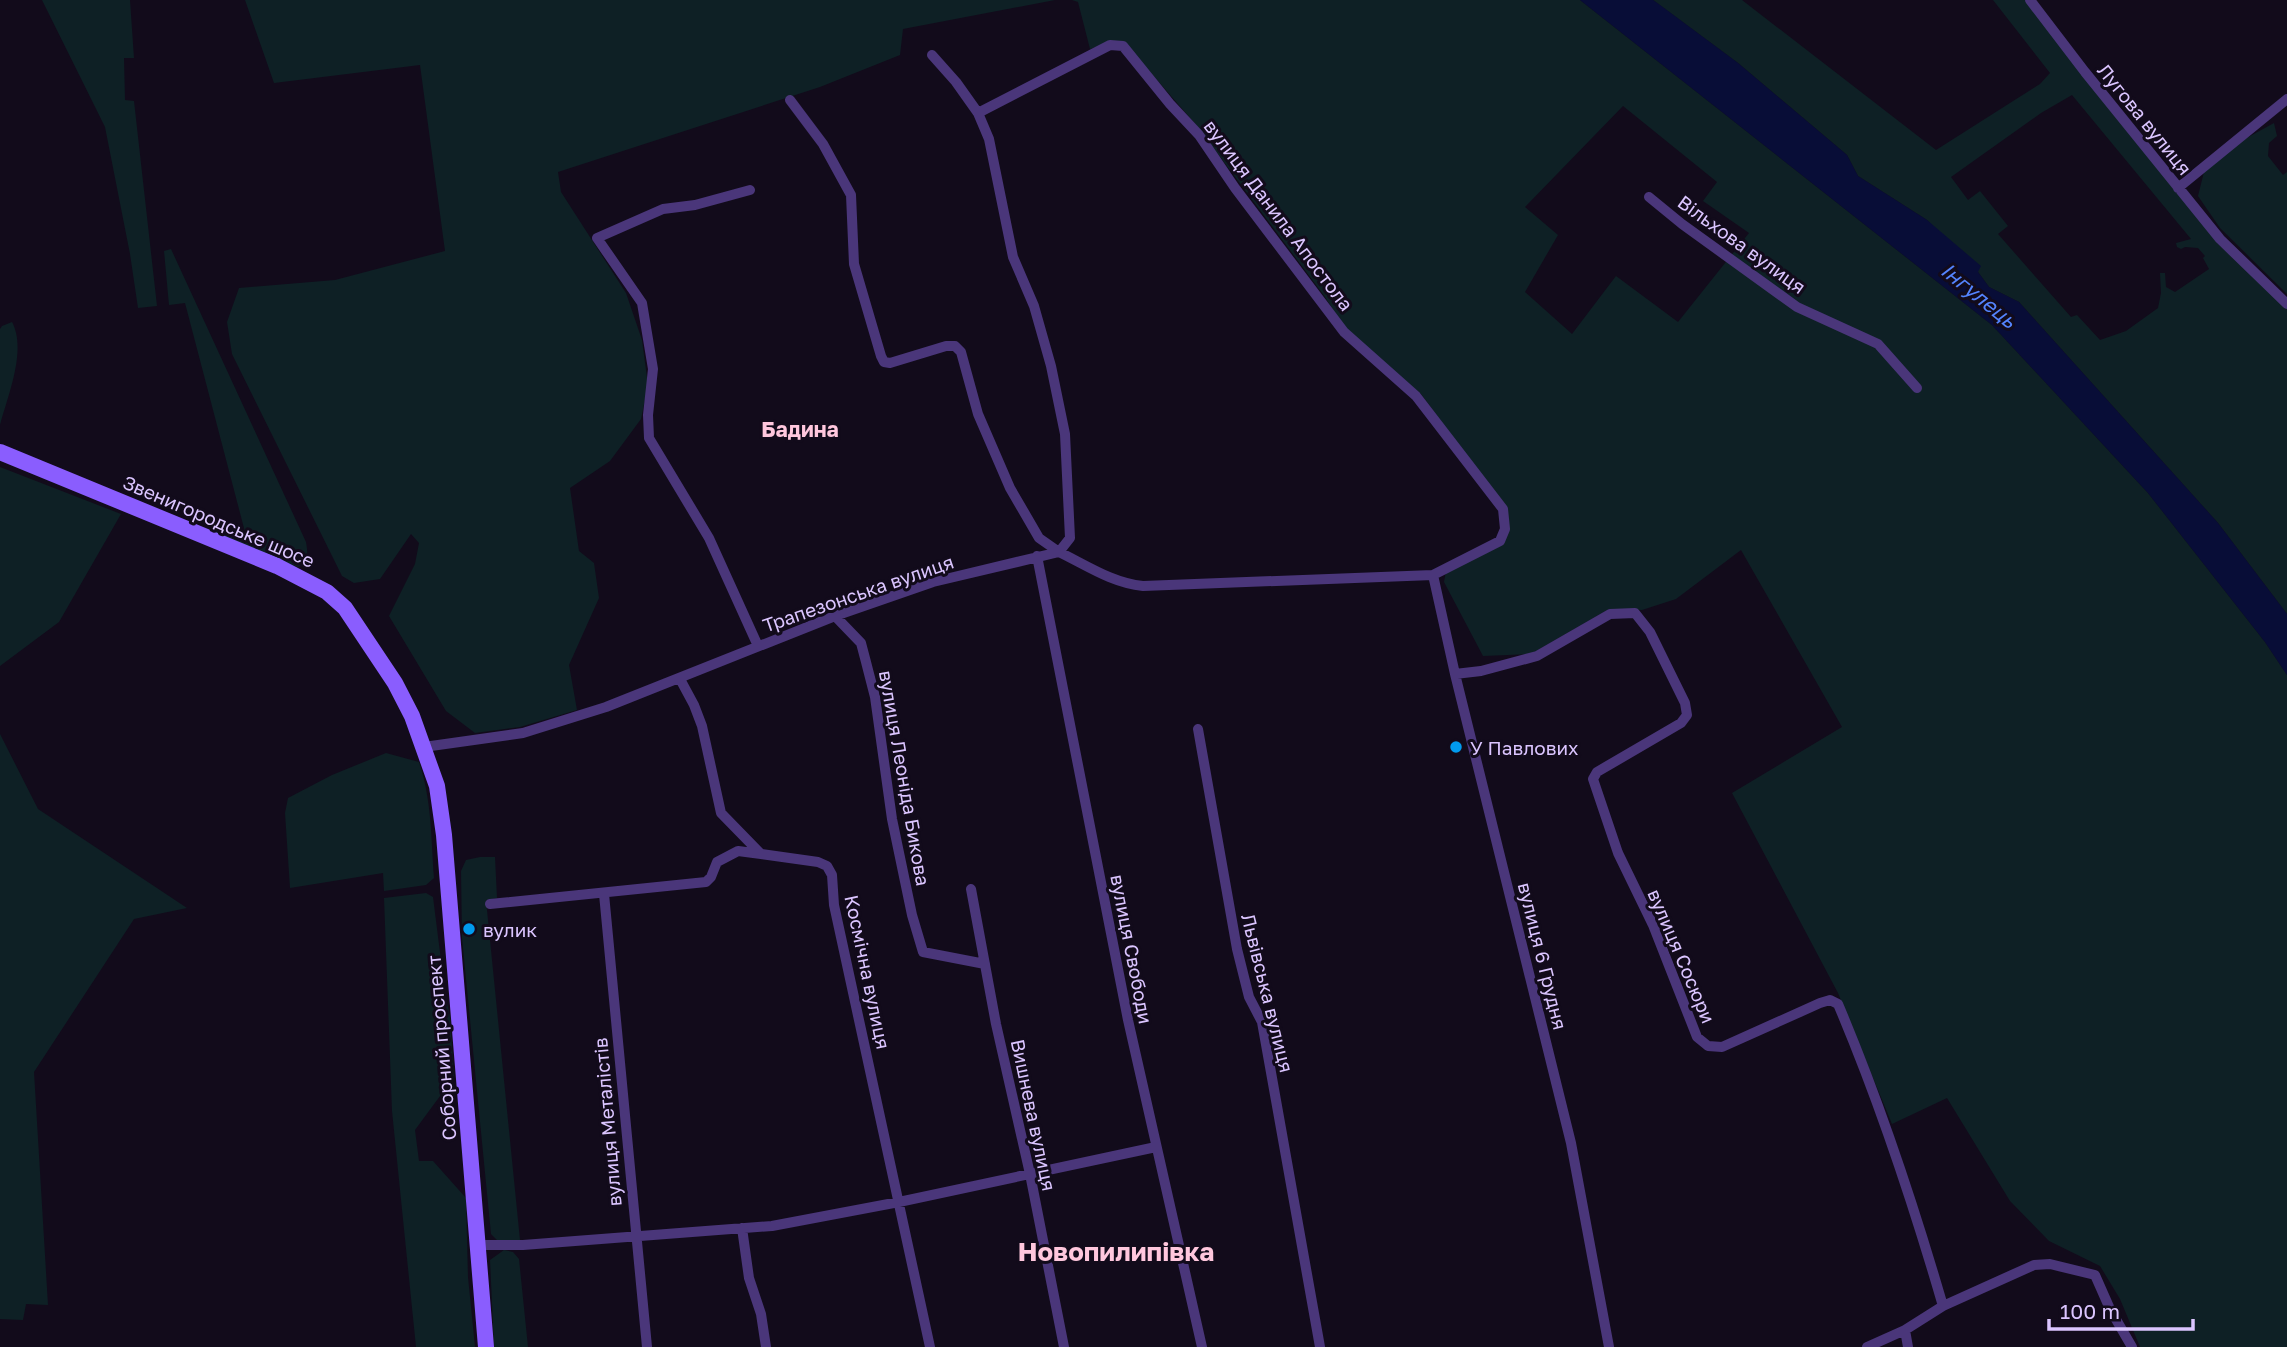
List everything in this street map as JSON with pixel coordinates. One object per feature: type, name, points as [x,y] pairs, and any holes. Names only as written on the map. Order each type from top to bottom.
[{"type":"main road","name":"Звенигородське шосе","points":[[0,452],[277,566],[327,592],[345,608],[395,683],[424,747]]},
{"type":"main road","name":"Соборний проспект","points":[[424,747],[437,786],[444,835],[486,1347]]},
{"type":"street","name":"Лугова вулиця","points":[[2030,0],[2178,188],[2237,256],[2287,304]]},
{"type":"street","name":"вулиця Данила Апостола","points":[[978,113],[1110,45],[1123,46],[1199,135],[1243,199],[1344,332],[1416,396],[1503,509],[1505,528],[1500,541],[1433,575]]},
{"type":"street","points":[[932,55],[978,113],[989,139],[1013,257],[1034,306],[1051,366],[1065,434],[1070,538],[1059,552]]},
{"type":"street","points":[[2178,188],[2287,99]]},
{"type":"street","points":[[790,100],[822,144],[851,195],[854,264],[884,362],[890,363],[946,346],[955,346],[961,352],[978,414],[1010,488],[1039,538],[1059,552],[1112,579],[1143,586],[1433,575]]},
{"type":"street","points":[[750,190],[695,205],[663,209],[597,238],[642,303],[653,369],[648,415],[649,438],[709,538],[758,646]]},
{"type":"street","name":"Вільхова вулиця","points":[[1649,197],[1797,307],[1878,344],[1917,388]]},
{"type":"street","name":"Трапезонська вулиця","points":[[424,747],[523,733],[606,707],[835,616],[933,582],[1059,552]]},
{"type":"street","name":"вулиця Свободи","points":[[1037,556],[1128,1020],[1202,1347]]},
{"type":"street","name":"вулиця 6 Грудня","points":[[1433,575],[1571,1143],[1609,1347]]},
{"type":"street","name":"вулиця Сосюри","points":[[1455,674],[1481,671],[1537,656],[1610,614],[1635,613],[1650,632],[1685,703],[1687,715],[1681,723],[1597,772],[1593,779],[1618,853],[1653,925],[1697,1037],[1708,1046],[1722,1047],[1829,1000],[1838,1004],[1871,1082],[1920,1227],[1943,1306]]},
{"type":"street","name":"вулиця Леоніда Бикова","points":[[835,616],[861,643],[869,673],[875,697],[892,819],[912,915],[923,953],[985,964]]},
{"type":"street","points":[[680,679],[702,726],[721,813],[761,854]]},
{"type":"street","name":"Львівська вулиця","points":[[1198,729],[1237,949],[1249,997],[1262,1022],[1320,1347]]},
{"type":"street","name":"Космічна вулиця","points":[[604,894],[706,882],[717,862],[738,851],[818,862],[827,866],[832,875],[834,905],[930,1347]]},
{"type":"street","name":"Вишнева вулиця","points":[[971,889],[996,1024],[1030,1174],[1064,1347]]},
{"type":"street","points":[[490,904],[604,894]]},
{"type":"street","name":"вулиця Металістів","points":[[604,894],[647,1347]]},
{"type":"street","points":[[479,1245],[523,1245],[772,1226],[1156,1147]]},
{"type":"street","points":[[742,1228],[749,1278],[761,1314],[766,1347]]},
{"type":"street","points":[[1867,1347],[1905,1330],[1943,1306],[2034,1265],[2050,1264],[2095,1275],[2110,1309],[2132,1347]]},
{"type":"street","points":[[1905,1330],[1908,1347]]},
{"type":"shaded area","points":[[42,0],[130,0],[134,58],[124,58],[125,100],[134,101],[157,306],[138,308],[105,127]]},
{"type":"shaded area","points":[[245,0],[1055,0],[903,29],[900,55],[820,87],[558,172],[561,192],[626,293],[642,340],[648,385],[641,419],[610,461],[570,488],[579,551],[594,563],[599,598],[569,665],[577,710],[520,727],[475,733],[446,711],[389,616],[415,564],[419,543],[411,534],[380,579],[354,583],[342,576],[232,354],[227,322],[239,288],[335,280],[445,251],[420,65],[274,83]]},
{"type":"shaded area","points":[[1072,0],[1580,0],[1992,325],[2148,493],[2265,642],[2287,675],[2287,1347],[2140,1347],[2120,1299],[2100,1266],[2049,1241],[2010,1201],[1947,1098],[1892,1124],[1838,993],[1732,793],[1842,727],[1741,550],[1676,599],[1642,610],[1609,609],[1531,654],[1483,656],[1444,582],[1446,571],[1501,544],[1506,509],[1421,394],[1346,331],[1325,297],[1197,126],[1125,43],[1110,43],[1090,49],[1078,2]],"holes":[[[1623,106],[1717,182],[1703,201],[1749,233],[1678,322],[1616,276],[1572,334],[1525,292],[1558,235],[1525,207]]]},
{"type":"shaded area","points":[[1653,0],[1742,0],[1936,150],[2040,84],[2050,73],[1993,0],[2028,0],[2177,192],[2287,308],[2287,614],[2218,523],[2019,302],[1989,287],[1978,272],[1927,220],[1858,176],[1847,155],[1738,63]],"holes":[[[2072,95],[2191,239],[2176,243],[2177,247],[2198,248],[2205,256],[2203,258],[2209,269],[2175,292],[2166,287],[2165,273],[2160,273],[2161,293],[2158,308],[2126,331],[2100,340],[2077,315],[2071,317],[1998,234],[2008,226],[1980,191],[1968,200],[1951,177],[2041,113]]]},
{"type":"shaded area","points":[[2274,123],[2277,136],[2269,143],[2268,156],[2283,175],[2287,172],[2287,294],[2220,228],[2198,196],[2204,172],[2243,140]]},
{"type":"shaded area","points":[[171,249],[306,542],[307,557],[298,567],[225,538],[189,510],[245,532],[185,303],[169,305],[164,251]]},
{"type":"shaded area","points":[[12,322],[18,346],[17,359],[0,425],[0,329]]},
{"type":"shaded area","points":[[0,467],[121,514],[59,622],[0,666]]},
{"type":"shaded area","points":[[0,734],[38,809],[187,908],[134,919],[34,1072],[48,1305],[26,1304],[23,1320],[0,1319]]},
{"type":"shaded area","points":[[386,753],[419,762],[429,805],[434,878],[426,885],[384,891],[383,873],[290,888],[285,813],[288,798],[332,775]]},
{"type":"shaded area","points":[[495,857],[497,898],[486,900],[520,1240],[498,1241],[491,1234],[462,938],[461,871],[466,860]]},
{"type":"shaded area","points":[[426,893],[433,897],[450,1017],[454,1077],[415,1130],[419,1161],[433,1161],[466,1198],[468,1277],[475,1347],[416,1347],[392,1111],[384,898]]},
{"type":"shaded area","points":[[504,1250],[513,1252],[519,1259],[528,1347],[494,1347],[490,1260]]},
{"type":"water","name":"Інгулець","points":[[1580,0],[1653,0],[1738,63],[1847,155],[1858,176],[1927,220],[1981,266],[1978,272],[1989,287],[2019,302],[2218,523],[2287,614],[2287,675],[2265,642],[2148,493],[1992,325]]},
{"type":"place","name":"У Павлових","points":[[1456,747]]},
{"type":"place","name":"вулик","points":[[469,929]]},
{"type":"district","name":"Бадина","points":[[800,429]]},
{"type":"district","name":"Новопилипівка","points":[[1116,1251]]}]
